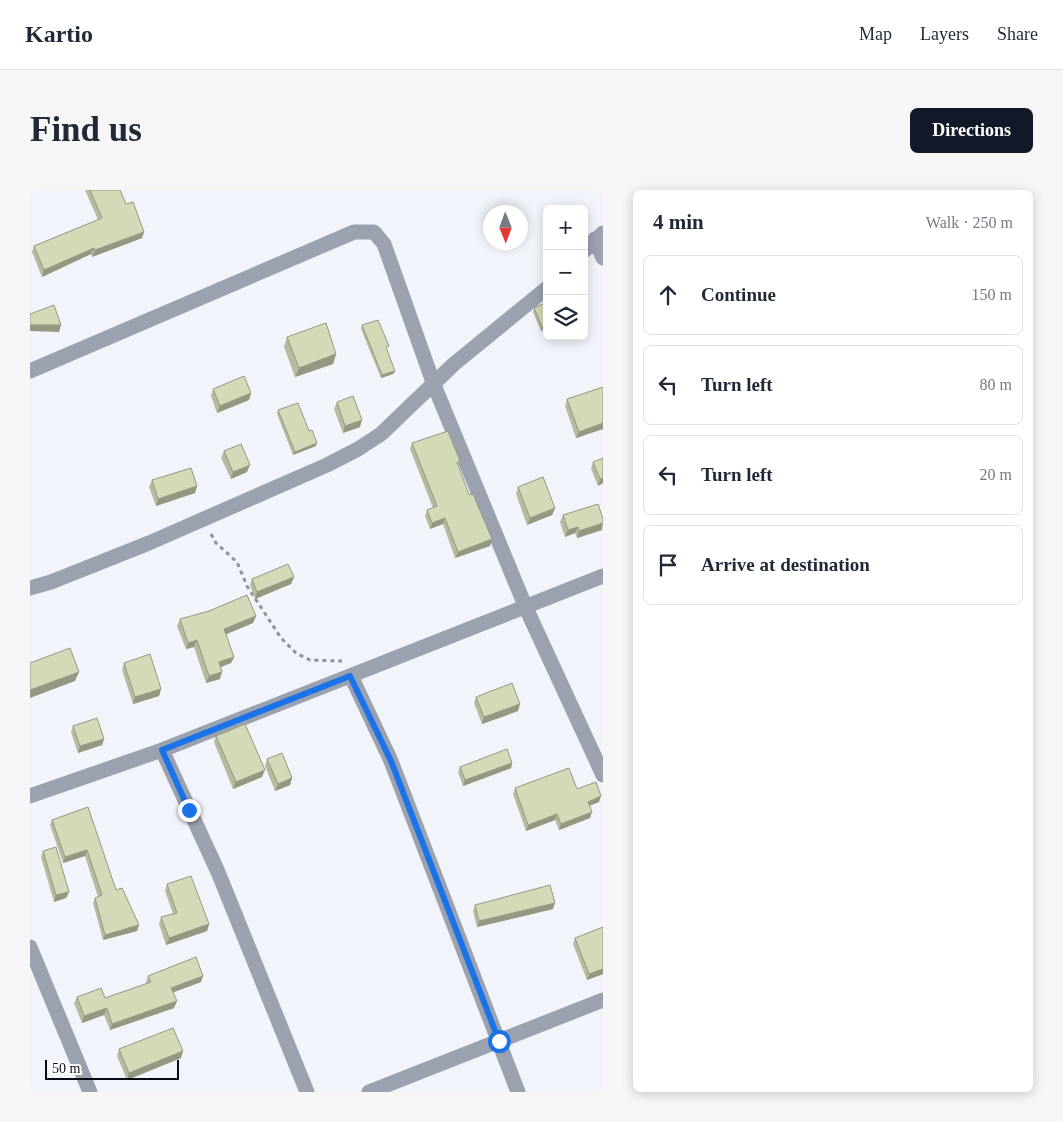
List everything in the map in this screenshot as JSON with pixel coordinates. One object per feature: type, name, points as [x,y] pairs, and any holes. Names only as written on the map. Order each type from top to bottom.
[{"type":"street","points":[[30,371],[354,232],[374,232],[384,244],[434,385],[526,608],[603,775]]},
{"type":"street","points":[[586,250],[599,236]]},
{"type":"street","points":[[599,236],[603,258]]},
{"type":"street","points":[[30,588],[98,564],[327,465],[358,449],[381,434],[454,364],[543,291]]},
{"type":"street","points":[[30,796],[162,750],[526,608],[603,576]]},
{"type":"street","points":[[350,676],[391,761],[518,1092]]},
{"type":"street","points":[[162,750],[218,872],[307,1092]]},
{"type":"street","points":[[30,947],[90,1092]]},
{"type":"street","points":[[369,1092],[603,1000]]},
{"type":"path","points":[[197,521],[211,534],[216,543],[237,562],[245,581],[260,607],[281,638],[296,653],[310,660],[363,662],[374,667]]},
{"type":"building","points":[[90,190],[120,190],[126,204],[133,202],[144,232],[95,250],[94,248],[44,270],[34,246],[102,218]]},
{"type":"building","points":[[543,304],[543,327],[542,327],[534,308]]},
{"type":"building","points":[[54,305],[61,325],[30,325],[30,314]]},
{"type":"building","points":[[378,320],[389,346],[386,347],[395,371],[382,375],[362,325]]},
{"type":"building","points":[[326,323],[336,354],[299,368],[287,337]]},
{"type":"building","points":[[244,376],[251,393],[220,406],[213,389]]},
{"type":"building","points":[[603,387],[603,423],[579,432],[567,399]]},
{"type":"building","points":[[353,396],[362,420],[345,426],[337,402]]},
{"type":"building","points":[[298,403],[309,431],[312,430],[317,443],[295,452],[278,410]]},
{"type":"building","points":[[448,431],[460,461],[457,462],[469,495],[473,494],[492,539],[458,552],[445,518],[432,523],[427,510],[437,506],[412,443]]},
{"type":"building","points":[[241,444],[250,465],[233,472],[224,451]]},
{"type":"building","points":[[603,458],[603,478],[600,479],[593,462]]},
{"type":"building","points":[[191,468],[197,486],[158,499],[152,480]]},
{"type":"building","points":[[543,477],[555,508],[530,518],[518,487]]},
{"type":"building","points":[[598,504],[603,523],[579,531],[578,527],[568,530],[563,515]]},
{"type":"building","points":[[288,564],[294,577],[257,592],[252,579]]},
{"type":"building","points":[[247,595],[256,616],[224,629],[234,657],[219,662],[222,672],[209,676],[197,640],[188,643],[180,619],[209,611]]},
{"type":"building","points":[[70,648],[79,672],[30,690],[30,663]]},
{"type":"building","points":[[150,654],[161,689],[135,697],[124,663]]},
{"type":"building","points":[[512,683],[520,704],[484,717],[476,697]]},
{"type":"building","points":[[97,718],[104,739],[80,746],[73,726]]},
{"type":"building","points":[[245,724],[265,770],[236,782],[216,736]]},
{"type":"building","points":[[507,749],[512,763],[465,780],[460,767]]},
{"type":"building","points":[[282,753],[292,778],[278,784],[267,759]]},
{"type":"building","points":[[569,768],[577,789],[596,782],[601,796],[588,802],[592,812],[561,824],[557,814],[528,825],[515,788]]},
{"type":"building","points":[[88,807],[116,890],[122,888],[139,925],[105,935],[95,898],[102,895],[87,850],[65,857],[52,820]]},
{"type":"building","points":[[56,847],[69,892],[56,895],[43,851]]},
{"type":"building","points":[[191,876],[209,924],[169,938],[161,917],[177,913],[167,884]]},
{"type":"building","points":[[550,885],[555,903],[479,921],[475,905]]},
{"type":"building","points":[[603,927],[603,969],[589,974],[575,938]]},
{"type":"building","points":[[196,957],[203,976],[171,988],[177,1001],[112,1024],[107,1008],[84,1016],[77,997],[101,988],[105,998],[151,982],[148,976]]},
{"type":"building","points":[[173,1028],[183,1051],[129,1073],[119,1049]]},
{"type":"route","points":[[189,810],[162,750],[350,676],[391,761],[499,1041]]}]
